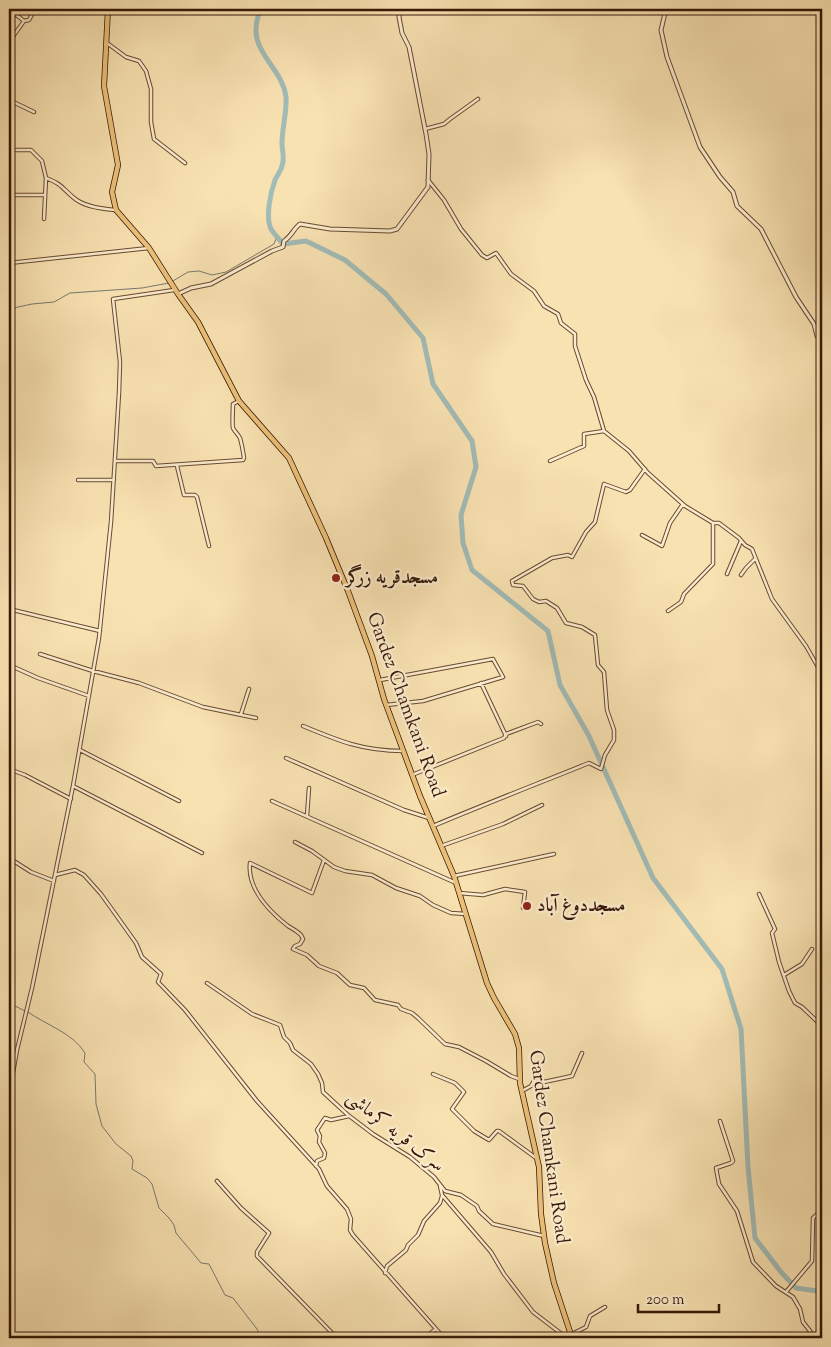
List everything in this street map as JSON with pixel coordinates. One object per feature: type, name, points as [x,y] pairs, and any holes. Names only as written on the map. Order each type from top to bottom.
[{"type":"highway","points":[[108,9],[104,86],[118,164],[112,192],[116,210]]},
{"type":"highway","name":"Gardez Chamkani Road","points":[[116,210],[149,248],[198,322],[239,401],[289,458],[298,482],[326,538],[348,591],[372,656],[386,705],[403,751],[454,876],[487,983],[515,1034],[519,1048],[522,1091],[537,1158],[544,1236],[554,1283],[571,1336]]},
{"type":"street","points":[[9,9],[24,21]]},
{"type":"street","points":[[9,41],[24,21],[29,20],[35,9]]},
{"type":"street","points":[[9,1095],[71,799],[100,631],[114,480],[120,362],[113,299],[177,292],[211,284],[272,251],[282,248],[284,242],[291,236],[297,225],[300,224],[330,229],[390,231],[397,229],[428,188],[429,154],[412,57],[402,33],[399,17],[400,9]]},
{"type":"street","points":[[666,9],[662,30],[667,57],[700,146],[720,177],[733,192],[737,206],[761,229],[796,297],[814,324],[817,336],[822,340]]},
{"type":"street","points":[[107,43],[142,64],[151,88],[151,122],[154,139],[185,163]]},
{"type":"street","points":[[425,129],[444,124],[478,99]]},
{"type":"street","points":[[9,100],[34,112]]},
{"type":"street","points":[[9,150],[31,150],[42,161],[46,178],[44,218]]},
{"type":"street","points":[[46,178],[57,182],[65,188],[75,200],[99,208],[116,210]]},
{"type":"street","points":[[428,180],[444,200],[461,229],[482,255],[487,258],[496,253],[511,274],[534,291],[544,306],[558,314],[561,323],[575,334],[575,346],[586,380],[594,397],[604,431],[629,450],[645,470],[683,504],[713,523],[719,523],[752,549],[772,599],[806,646],[822,674]]},
{"type":"street","points":[[9,195],[44,195]]},
{"type":"street","points":[[9,263],[149,248]]},
{"type":"street","points":[[115,461],[153,461],[156,466],[177,466],[244,459],[239,435],[232,424],[233,404],[239,401]]},
{"type":"street","points":[[550,461],[584,446],[584,434],[604,431]]},
{"type":"street","points":[[177,466],[184,495],[195,495],[197,497],[209,546]]},
{"type":"street","points":[[433,826],[589,763],[601,770],[605,755],[612,746],[614,730],[607,710],[604,672],[598,665],[595,635],[582,627],[566,623],[557,608],[546,602],[539,602],[534,599],[523,586],[513,585],[512,580],[552,558],[568,554],[572,557],[586,532],[595,522],[604,484],[626,492],[645,470]]},
{"type":"street","points":[[78,480],[114,480]]},
{"type":"street","points":[[642,535],[662,546],[670,523],[683,504]]},
{"type":"street","points":[[668,611],[681,602],[684,594],[712,564],[713,523]]},
{"type":"street","points":[[727,574],[741,540]]},
{"type":"street","points":[[741,575],[755,559]]},
{"type":"street","points":[[9,609],[100,631]]},
{"type":"street","points":[[40,654],[138,683],[203,707],[256,718]]},
{"type":"street","points":[[378,680],[494,659],[503,677],[423,701],[386,705]]},
{"type":"street","points":[[9,665],[38,678],[89,696]]},
{"type":"street","points":[[480,684],[506,736]]},
{"type":"street","points":[[241,714],[249,689]]},
{"type":"street","points":[[412,775],[506,736],[506,734],[538,722],[541,724]]},
{"type":"street","points":[[303,726],[358,747],[403,751]]},
{"type":"street","points":[[80,750],[179,801]]},
{"type":"street","points":[[286,758],[404,810],[430,819]]},
{"type":"street","points":[[9,769],[25,775],[71,799]]},
{"type":"street","points":[[73,786],[202,853]]},
{"type":"street","points":[[306,816],[309,788]]},
{"type":"street","points":[[272,801],[456,883]]},
{"type":"street","points":[[441,846],[502,824],[542,805]]},
{"type":"street","points":[[295,842],[345,871],[372,875],[396,888],[420,896],[433,905],[451,913],[466,914]]},
{"type":"street","points":[[454,876],[554,854]]},
{"type":"street","points":[[9,858],[31,872],[54,881]]},
{"type":"street","points":[[324,860],[312,894],[250,863],[249,870],[254,887],[267,908],[302,935],[304,940],[293,948],[307,955],[319,966],[337,973],[350,985],[364,988],[375,1000],[398,1004],[401,1009],[412,1013],[445,1044],[459,1047],[511,1076],[520,1079]]},
{"type":"street","points":[[55,875],[75,870],[84,875],[101,894],[136,943],[142,957],[161,974],[158,982],[185,1010],[257,1101],[323,1174],[327,1186],[347,1209],[351,1219],[350,1230],[353,1235],[444,1338]]},
{"type":"street","points":[[460,893],[483,895],[505,889],[525,892],[523,908]]},
{"type":"street","points":[[758,894],[775,930],[772,933],[778,962],[789,991],[795,1003],[822,1026]]},
{"type":"street","points":[[784,975],[802,964],[812,948]]},
{"type":"street","name":"سرک قریه کرماشی","points":[[207,983],[252,1014],[280,1024],[284,1037],[290,1043],[293,1050],[311,1064],[318,1074],[324,1092],[373,1134],[410,1157],[434,1177],[446,1191],[461,1195],[477,1206],[479,1211],[493,1224],[544,1236]]},
{"type":"street","points":[[522,1091],[531,1086],[538,1074],[544,1082],[572,1076],[582,1053]]},
{"type":"street","points":[[433,1074],[454,1083],[464,1092],[452,1109],[474,1131],[489,1140],[499,1131],[537,1158]]},
{"type":"street","points":[[316,1166],[317,1161],[324,1158],[325,1153],[319,1142],[320,1136],[317,1130],[319,1126],[325,1118],[331,1120],[350,1116]]},
{"type":"street","points":[[720,1121],[733,1161],[716,1168],[719,1184],[737,1211],[753,1262],[776,1286],[787,1291],[793,1297],[803,1322],[813,1338]]},
{"type":"street","points":[[217,1181],[241,1208],[269,1233],[257,1252],[258,1256],[337,1338]]},
{"type":"street","points":[[385,1273],[387,1266],[406,1250],[408,1245],[418,1235],[424,1220],[443,1199],[440,1185]]},
{"type":"street","points":[[442,1195],[491,1252],[504,1274],[533,1312],[563,1335],[566,1337],[571,1336],[586,1327],[590,1316],[605,1307]]},
{"type":"street","points":[[787,1291],[812,1261],[813,1218],[822,1210]]},
{"type":"street","points":[[424,1338],[436,1329]]},
{"type":"waterway","points":[[261,9],[256,23],[256,35],[265,56],[283,85],[286,97],[282,137],[283,163],[275,180],[269,204],[269,224],[271,229],[283,244],[306,241],[345,260],[386,294],[423,338],[433,384],[472,441],[476,467],[461,515],[463,543],[472,570],[548,631],[560,685],[589,736],[653,878],[722,969],[741,1029],[748,1167],[755,1238],[796,1288],[817,1291],[822,1294]]},
{"type":"waterway","points":[[173,281],[188,272],[199,271],[212,275],[226,272],[274,244],[277,236]]},
{"type":"waterway","points":[[9,309],[54,302],[70,293],[142,288],[169,283]]},
{"type":"waterway","points":[[9,1003],[25,1011]]},
{"type":"waterway","points":[[28,1012],[74,1040],[85,1053],[84,1062],[95,1074],[96,1104],[102,1126],[116,1144],[131,1156],[133,1161],[132,1169],[147,1178],[152,1184],[159,1208],[174,1225],[176,1233],[201,1263],[209,1264],[225,1295],[233,1298],[257,1329],[259,1333],[258,1338]]},
{"type":"place","name":"مسجدقریه زرگر","points":[[336,578]]},
{"type":"place","name":"مسجددوغ آباد","points":[[527,906]]}]
